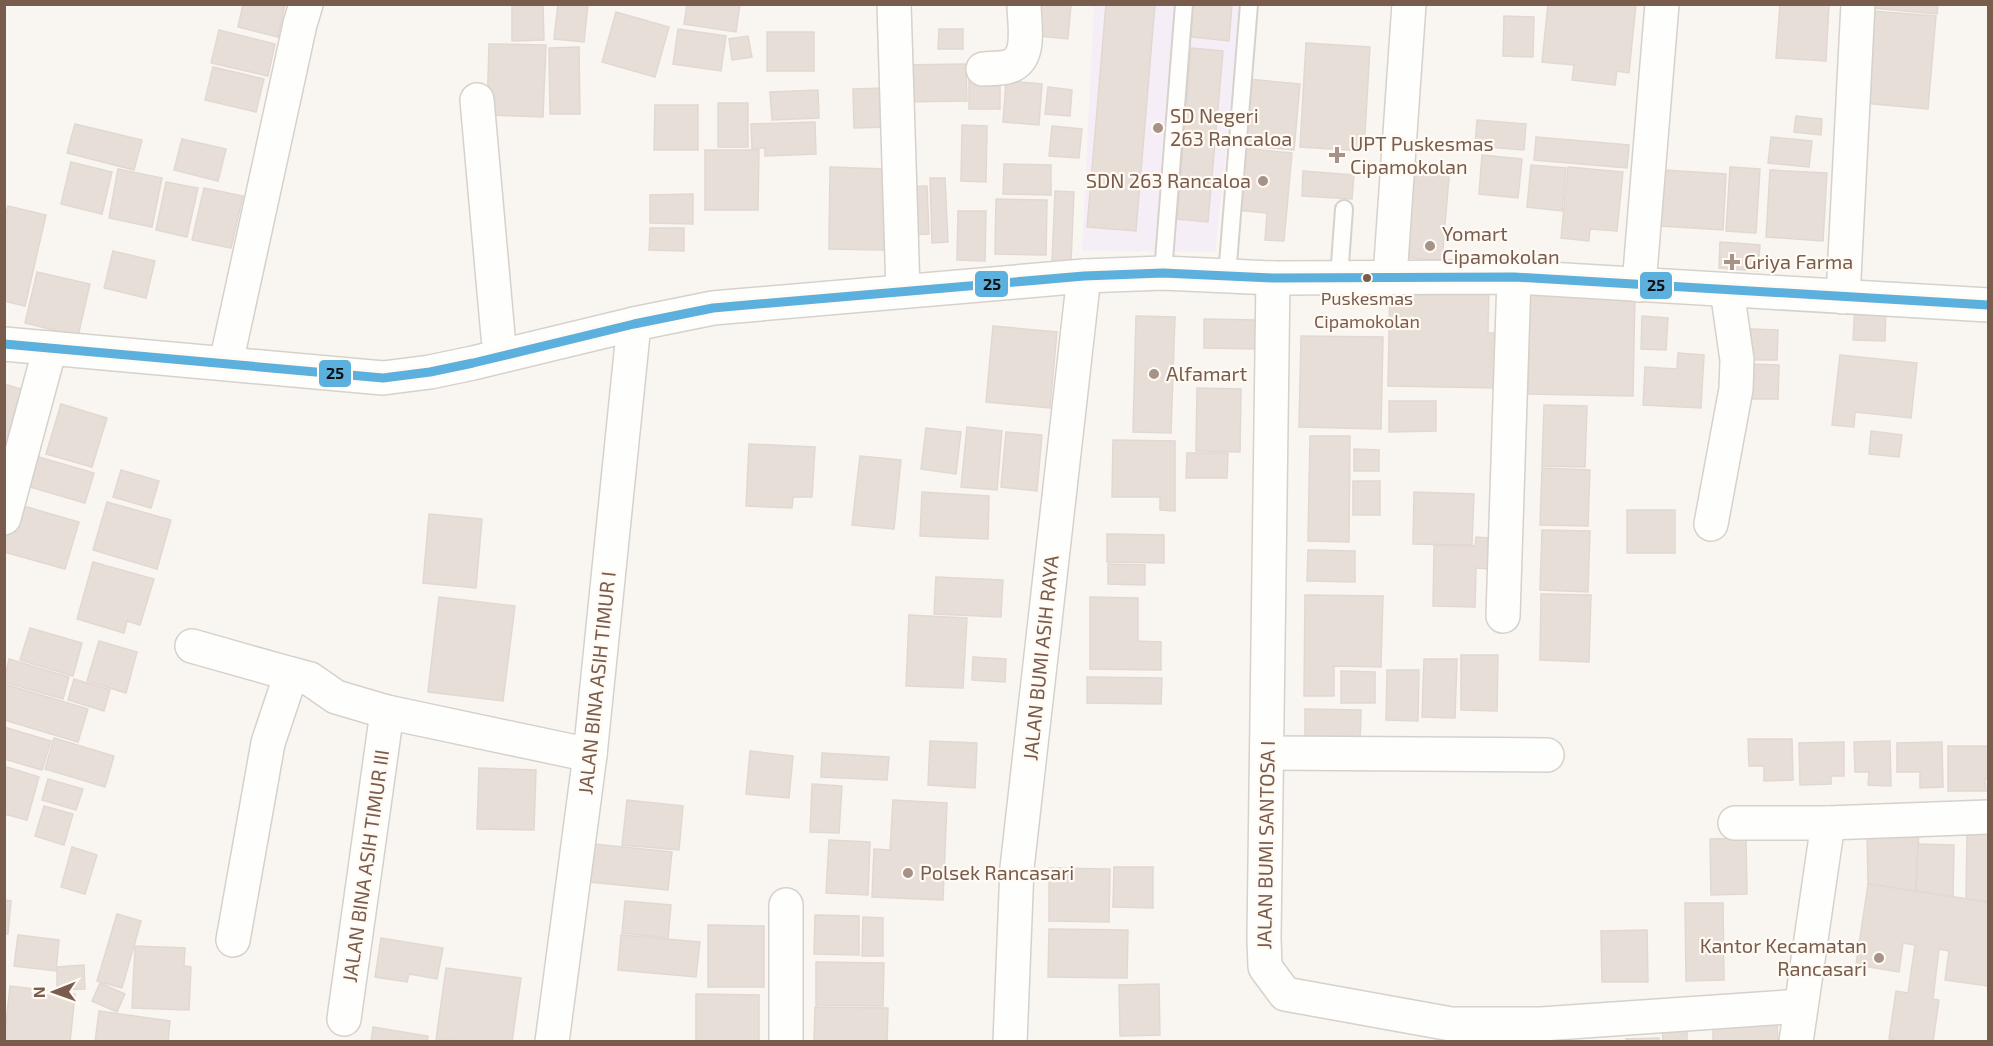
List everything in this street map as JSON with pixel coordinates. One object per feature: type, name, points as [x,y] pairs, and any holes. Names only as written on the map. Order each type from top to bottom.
[{"type":"street","points":[[226,363],[306,4]]},
{"type":"street","points":[[894,4],[903,291]]},
{"type":"street","points":[[983,69],[1007,67],[1019,61],[1024,52],[1024,4]]},
{"type":"street","points":[[1390,277],[1409,4]]},
{"type":"street","points":[[1639,285],[1662,4]]},
{"type":"street","points":[[1843,297],[1858,4]]},
{"type":"street","points":[[477,100],[501,356]]},
{"type":"street","points":[[4,344],[383,378],[430,372],[634,324],[714,308],[1084,276],[1163,273],[1273,278],[1514,277],[1989,305]]},
{"type":"street","name":"JALAN BUMI ASIH RAYA","points":[[1010,1041],[1017,868],[1084,276]]},
{"type":"street","points":[[1503,616],[1514,277]]},
{"type":"street","name":"JALAN BUMI SANTOSA I","points":[[1273,278],[1265,967],[1285,994],[1451,1024],[1541,1024],[1801,1006]]},
{"type":"street","points":[[1712,524],[1736,389],[1737,360],[1727,290]]},
{"type":"street","name":"JALAN BINA ASIH TIMUR I","points":[[552,1041],[590,755],[634,324]]},
{"type":"street","points":[[4,518],[50,348]]},
{"type":"street","points":[[192,646],[310,680],[336,697],[387,712],[590,755]]},
{"type":"street","points":[[233,939],[268,743],[291,674]]},
{"type":"street","name":"JALAN BINA ASIH TIMUR III","points":[[344,1019],[387,712]]},
{"type":"street","points":[[1267,753],[1547,755]]},
{"type":"street","points":[[1735,823],[1828,823],[1989,817]]},
{"type":"street","points":[[1796,1041],[1828,823]]},
{"type":"street","points":[[786,904],[786,1041]]},
{"type":"lane","points":[[1163,273],[1184,4]]},
{"type":"lane","points":[[1227,276],[1249,4]]},
{"type":"lane","points":[[1339,278],[1344,210]]},
{"type":"shaded area","name":"SD Negeri 263 Rancaloa","points":[[1094,5],[1242,5],[1215,252],[1082,251]]},
{"type":"building","points":[[243,4],[285,4],[278,37],[238,27]]},
{"type":"building","points":[[543,4],[544,40],[512,41],[512,5]]},
{"type":"building","points":[[558,4],[588,4],[584,42],[554,39]]},
{"type":"building","points":[[687,4],[740,4],[736,32],[684,24]]},
{"type":"building","points":[[1032,4],[1071,4],[1068,39],[1030,35]]},
{"type":"building","points":[[1106,4],[1155,4],[1136,231],[1087,227]]},
{"type":"building","points":[[1185,4],[1232,4],[1229,41],[1183,36]]},
{"type":"building","points":[[1548,4],[1636,4],[1629,73],[1617,71],[1615,85],[1572,80],[1574,65],[1542,62]]},
{"type":"building","points":[[1780,4],[1829,4],[1826,61],[1776,58]]},
{"type":"building","points":[[1873,4],[1938,4],[1937,14],[1872,8]]},
{"type":"building","points":[[1872,11],[1936,16],[1928,109],[1863,103]]},
{"type":"building","points":[[616,12],[669,27],[655,77],[602,62]]},
{"type":"building","points":[[1504,16],[1534,17],[1533,57],[1503,56]]},
{"type":"building","points":[[678,29],[726,36],[721,71],[673,64]]},
{"type":"building","points":[[939,29],[963,29],[963,49],[938,49]]},
{"type":"building","points":[[219,30],[275,44],[268,76],[211,63]]},
{"type":"building","points":[[767,32],[814,32],[814,71],[767,71]]},
{"type":"building","points":[[748,36],[752,57],[732,60],[729,39]]},
{"type":"building","points":[[1306,43],[1370,47],[1364,151],[1300,147]]},
{"type":"building","points":[[489,44],[546,45],[543,117],[487,115]]},
{"type":"building","points":[[579,47],[580,114],[550,114],[549,48]]},
{"type":"building","points":[[1191,48],[1223,51],[1208,222],[1177,219]]},
{"type":"building","points":[[966,64],[967,101],[901,102],[900,65]]},
{"type":"building","points":[[213,67],[264,79],[256,112],[205,100]]},
{"type":"building","points":[[969,79],[1000,79],[1000,109],[969,109]]},
{"type":"building","name":"SDN 263 Rancaloa","points":[[1247,79],[1300,84],[1294,150],[1241,145]]},
{"type":"building","points":[[1006,81],[1042,84],[1039,125],[1003,122]]},
{"type":"building","points":[[1048,87],[1072,90],[1070,116],[1045,114]]},
{"type":"building","points":[[887,88],[888,127],[854,128],[853,89]]},
{"type":"building","points":[[818,90],[819,118],[772,120],[770,92]]},
{"type":"building","points":[[718,103],[748,103],[748,147],[718,147]]},
{"type":"building","points":[[655,105],[698,105],[698,150],[654,150]]},
{"type":"building","points":[[1796,116],[1822,119],[1821,135],[1794,132]]},
{"type":"building","points":[[1477,120],[1526,124],[1524,150],[1475,146]]},
{"type":"building","points":[[815,122],[816,154],[765,156],[765,148],[752,149],[751,124]]},
{"type":"building","points":[[75,124],[142,140],[134,170],[67,153]]},
{"type":"building","points":[[962,125],[987,126],[986,182],[961,181]]},
{"type":"building","points":[[1052,126],[1082,129],[1079,158],[1049,156]]},
{"type":"building","points":[[1536,137],[1629,145],[1627,168],[1534,160]]},
{"type":"building","points":[[1771,137],[1812,141],[1809,167],[1768,163]]},
{"type":"building","points":[[182,139],[226,149],[218,181],[174,170]]},
{"type":"building","name":"SDN 263 Rancaloa","points":[[1240,148],[1292,153],[1284,241],[1265,240],[1267,213],[1235,210]]},
{"type":"building","points":[[705,150],[759,150],[758,210],[705,210]]},
{"type":"building","points":[[1482,155],[1522,159],[1518,198],[1479,194]]},
{"type":"building","points":[[71,162],[112,172],[102,214],[61,204]]},
{"type":"building","points":[[1411,162],[1450,165],[1442,261],[1403,257]]},
{"type":"building","points":[[1004,164],[1051,165],[1051,195],[1003,194]]},
{"type":"building","points":[[1531,165],[1566,168],[1562,211],[1527,207]]},
{"type":"building","points":[[830,167],[886,169],[884,250],[829,249]]},
{"type":"building","points":[[1568,167],[1623,172],[1617,231],[1590,229],[1589,241],[1561,238]]},
{"type":"building","points":[[1730,167],[1760,169],[1756,233],[1726,231]]},
{"type":"building","points":[[118,169],[162,178],[152,227],[109,218]]},
{"type":"building","points":[[1665,170],[1726,174],[1723,230],[1661,226]]},
{"type":"building","points":[[1770,170],[1827,173],[1823,241],[1766,237]]},
{"type":"building","points":[[1303,171],[1354,175],[1352,199],[1302,196]]},
{"type":"building","points":[[930,178],[945,178],[948,242],[932,243]]},
{"type":"building","points":[[166,182],[198,188],[187,237],[156,230]]},
{"type":"building","points":[[927,186],[929,234],[907,235],[905,187]]},
{"type":"building","points":[[204,188],[243,196],[231,248],[192,240]]},
{"type":"building","points":[[1055,191],[1074,192],[1071,262],[1052,261]]},
{"type":"building","points":[[693,194],[693,224],[650,223],[650,195]]},
{"type":"building","points":[[996,199],[1047,200],[1046,255],[995,254]]},
{"type":"building","points":[[8,206],[46,215],[25,306],[4,301],[4,222]]},
{"type":"building","points":[[958,211],[986,211],[985,261],[957,260]]},
{"type":"building","points":[[650,228],[684,228],[684,251],[649,250]]},
{"type":"building","points":[[1720,242],[1760,245],[1758,271],[1719,268]]},
{"type":"building","points":[[113,251],[155,261],[146,298],[104,288]]},
{"type":"building","points":[[37,272],[90,284],[78,336],[25,323]]},
{"type":"building","points":[[1390,284],[1489,286],[1488,333],[1496,333],[1496,388],[1388,386]]},
{"type":"building","points":[[1530,287],[1635,289],[1633,396],[1528,394]]},
{"type":"building","points":[[1855,302],[1886,303],[1885,341],[1853,340]]},
{"type":"building","name":"Alfamart","points":[[1136,316],[1175,317],[1171,433],[1133,432]]},
{"type":"building","points":[[1642,316],[1668,318],[1666,350],[1641,349]]},
{"type":"building","points":[[1204,319],[1259,320],[1258,349],[1204,348]]},
{"type":"building","points":[[993,326],[1057,332],[1050,408],[986,402]]},
{"type":"building","points":[[1751,329],[1778,330],[1777,360],[1750,360]]},
{"type":"building","points":[[1301,336],[1383,337],[1381,429],[1299,427]]},
{"type":"building","points":[[1678,353],[1704,355],[1701,408],[1643,405],[1645,367],[1677,369]]},
{"type":"building","points":[[1840,355],[1917,363],[1911,418],[1855,412],[1854,427],[1832,425]]},
{"type":"building","points":[[1748,364],[1779,365],[1778,399],[1747,399]]},
{"type":"building","points":[[4,384],[34,393],[4,494]]},
{"type":"building","points":[[1197,388],[1241,389],[1240,452],[1196,451]]},
{"type":"building","points":[[1389,401],[1436,401],[1436,431],[1389,432]]},
{"type":"building","points":[[61,404],[107,418],[92,467],[46,454]]},
{"type":"building","points":[[1544,405],[1587,406],[1585,467],[1542,466]]},
{"type":"building","points":[[967,427],[1002,431],[997,490],[961,487]]},
{"type":"building","points":[[926,428],[961,432],[956,474],[921,469]]},
{"type":"building","points":[[1871,431],[1902,435],[1899,457],[1869,454]]},
{"type":"building","points":[[1006,432],[1042,435],[1037,491],[1001,487]]},
{"type":"building","points":[[1310,436],[1350,436],[1349,542],[1308,541]]},
{"type":"building","points":[[1113,440],[1175,441],[1175,511],[1160,510],[1160,497],[1112,497]]},
{"type":"building","points":[[749,444],[815,447],[812,497],[793,497],[792,508],[746,506]]},
{"type":"building","points":[[1354,449],[1379,450],[1379,471],[1354,471]]},
{"type":"building","points":[[1187,453],[1228,453],[1227,478],[1186,478]]},
{"type":"building","points":[[32,455],[94,473],[85,503],[23,485]]},
{"type":"building","points":[[860,456],[901,460],[894,529],[852,525]]},
{"type":"building","points":[[1542,468],[1590,470],[1588,526],[1540,525]]},
{"type":"building","points":[[121,470],[159,481],[151,508],[113,497]]},
{"type":"building","points":[[1353,481],[1380,481],[1380,515],[1353,515]]},
{"type":"building","points":[[922,492],[989,496],[988,539],[920,536]]},
{"type":"building","points":[[1414,492],[1474,494],[1472,545],[1413,544]]},
{"type":"building","points":[[107,502],[171,520],[157,569],[93,550]]},
{"type":"building","points":[[13,503],[79,522],[65,569],[4,552],[4,531]]},
{"type":"building","points":[[1627,510],[1675,510],[1675,553],[1627,553]]},
{"type":"building","points":[[429,514],[482,519],[476,588],[423,583]]},
{"type":"building","points":[[1542,530],[1590,531],[1588,592],[1540,590]]},
{"type":"building","points":[[1107,534],[1164,535],[1164,563],[1107,562]]},
{"type":"building","points":[[1476,537],[1488,538],[1488,569],[1476,568],[1475,607],[1433,606],[1434,545],[1475,546]]},
{"type":"building","points":[[1308,550],[1355,551],[1355,582],[1307,581]]},
{"type":"building","points":[[93,562],[154,579],[140,625],[127,621],[124,633],[77,619]]},
{"type":"building","points":[[1108,564],[1145,565],[1145,585],[1108,584]]},
{"type":"building","points":[[936,577],[1003,580],[1001,617],[934,614]]},
{"type":"building","points":[[1541,594],[1591,595],[1589,662],[1540,660]]},
{"type":"building","points":[[1305,595],[1383,596],[1381,667],[1334,666],[1334,696],[1304,696]]},
{"type":"building","points":[[439,597],[515,606],[503,701],[428,692]]},
{"type":"building","points":[[1090,597],[1138,598],[1138,641],[1161,642],[1161,670],[1090,669]]},
{"type":"building","points":[[909,615],[967,618],[963,688],[906,686]]},
{"type":"building","points":[[30,628],[82,643],[73,676],[20,660]]},
{"type":"building","points":[[99,641],[137,652],[126,693],[87,681]]},
{"type":"building","points":[[1461,655],[1498,655],[1497,711],[1461,710]]},
{"type":"building","points":[[973,657],[1006,659],[1005,682],[972,680]]},
{"type":"building","points":[[9,659],[69,677],[63,699],[4,682]]},
{"type":"building","points":[[1424,659],[1457,659],[1455,718],[1422,717]]},
{"type":"building","points":[[1387,670],[1419,670],[1418,721],[1386,720]]},
{"type":"building","points":[[1341,671],[1375,672],[1375,703],[1341,703]]},
{"type":"building","points":[[1087,677],[1162,678],[1161,704],[1087,703]]},
{"type":"building","points":[[74,679],[110,690],[104,711],[68,700]]},
{"type":"building","points":[[4,684],[88,709],[78,742],[4,720]]},
{"type":"building","points":[[1305,709],[1361,710],[1360,747],[1305,746]]},
{"type":"building","points":[[4,727],[51,741],[42,770],[4,759]]},
{"type":"building","points":[[54,738],[114,756],[105,787],[45,769]]},
{"type":"building","points":[[1748,739],[1792,739],[1793,780],[1764,781],[1764,766],[1749,766]]},
{"type":"building","points":[[930,741],[977,743],[975,788],[928,785]]},
{"type":"building","points":[[1890,741],[1891,786],[1868,785],[1869,772],[1855,772],[1854,742]]},
{"type":"building","points":[[1844,742],[1844,776],[1831,776],[1831,784],[1800,785],[1799,743]]},
{"type":"building","points":[[1942,742],[1943,787],[1920,788],[1920,772],[1897,772],[1897,743]]},
{"type":"building","points":[[1948,746],[1988,746],[1986,791],[1948,791]]},
{"type":"building","points":[[750,751],[793,756],[789,798],[746,794]]},
{"type":"building","points":[[822,753],[889,757],[887,780],[821,777]]},
{"type":"building","points":[[7,767],[39,777],[27,820],[4,814],[4,775]]},
{"type":"building","points":[[479,768],[536,770],[534,830],[477,829]]},
{"type":"building","points":[[48,779],[83,789],[76,810],[42,800]]},
{"type":"building","points":[[812,784],[842,786],[839,833],[810,832]]},
{"type":"building","points":[[627,800],[683,806],[679,850],[622,845]]},
{"type":"building","name":"Polsek Rancasari","points":[[893,800],[947,803],[943,900],[872,897],[874,849],[890,850]]},
{"type":"building","points":[[44,806],[73,814],[64,845],[35,836]]},
{"type":"building","name":"Kantor Kecamatan Rancasari","points":[[1867,831],[1919,831],[1916,891],[1868,884]]},
{"type":"building","points":[[1967,832],[1988,833],[1988,902],[1966,899]]},
{"type":"building","points":[[1746,838],[1747,894],[1711,895],[1710,839]]},
{"type":"building","points":[[829,840],[870,842],[868,895],[826,893]]},
{"type":"building","points":[[594,844],[672,852],[668,890],[590,882]]},
{"type":"building","points":[[1918,844],[1954,845],[1953,897],[1916,891]]},
{"type":"building","points":[[72,847],[97,855],[85,894],[61,887]]},
{"type":"building","points":[[1114,867],[1153,867],[1153,908],[1113,907]]},
{"type":"building","points":[[1049,868],[1110,869],[1109,922],[1049,921]]},
{"type":"building","name":"Kantor Kecamatan Rancasari","points":[[1868,884],[1988,902],[1988,986],[1945,980],[1949,951],[1939,949],[1933,999],[1939,1000],[1933,1042],[1906,1042],[1889,1039],[1896,991],[1908,993],[1915,945],[1903,943],[1899,972],[1856,965]]},
{"type":"building","points":[[4,900],[11,901],[8,934],[4,934]]},
{"type":"building","points":[[625,901],[671,905],[668,938],[622,933]]},
{"type":"building","points":[[1685,903],[1723,903],[1724,980],[1686,981]]},
{"type":"building","points":[[117,914],[141,921],[122,988],[97,981]]},
{"type":"building","points":[[815,915],[859,916],[859,955],[814,954]]},
{"type":"building","points":[[863,917],[883,918],[883,956],[862,956]]},
{"type":"building","points":[[708,925],[764,926],[764,987],[708,987]]},
{"type":"building","points":[[1049,929],[1128,930],[1127,978],[1048,977]]},
{"type":"building","points":[[1647,930],[1648,982],[1602,982],[1601,931]]},
{"type":"building","points":[[18,935],[59,940],[56,971],[14,966]]},
{"type":"building","points":[[621,935],[700,942],[696,977],[618,970]]},
{"type":"building","points":[[381,938],[443,948],[437,979],[409,974],[407,982],[375,977]]},
{"type":"building","points":[[135,946],[185,948],[184,966],[191,967],[189,1010],[132,1008]]},
{"type":"building","points":[[816,962],[884,963],[883,1006],[816,1005]]},
{"type":"building","points":[[84,965],[85,989],[57,990],[57,967]]},
{"type":"building","points":[[446,968],[521,978],[512,1042],[436,1040]]},
{"type":"building","points":[[100,983],[125,994],[117,1012],[92,1001]]},
{"type":"building","points":[[1159,984],[1160,1035],[1120,1036],[1119,985]]},
{"type":"building","points":[[10,986],[75,994],[70,1042],[4,1042]]},
{"type":"building","points":[[696,994],[759,995],[759,1042],[696,1042]]},
{"type":"building","points":[[815,1007],[888,1008],[887,1042],[814,1042]]},
{"type":"building","points":[[99,1011],[170,1021],[168,1042],[95,1042]]},
{"type":"building","points":[[1777,1018],[1778,1042],[1713,1042],[1713,1019]]},
{"type":"building","points":[[1662,1025],[1687,1025],[1687,1042],[1663,1042]]},
{"type":"building","points":[[373,1027],[428,1036],[427,1042],[371,1042]]},
{"type":"building","points":[[1659,1038],[1659,1042],[1626,1042],[1626,1039]]},
{"type":"transit line","name":"25","points":[[4,344],[383,378],[430,372],[473,363],[634,324],[713,308],[1084,276],[1163,273],[1273,278],[1514,277],[1988,305]]},
{"type":"place","name":"SD Negeri 263 Rancaloa","points":[[1158,128]]},
{"type":"place","name":"UPT Puskesmas Cipamokolan","points":[[1337,155]]},
{"type":"place","name":"SDN 263 Rancaloa","points":[[1263,181]]},
{"type":"place","name":"Yomart Cipamokolan","points":[[1430,246]]},
{"type":"place","name":"Griya Farma","points":[[1732,262]]},
{"type":"place","name":"Puskesmas Cipamokolan","points":[[1367,278]]},
{"type":"place","name":"Alfamart","points":[[1154,374]]},
{"type":"place","name":"Polsek Rancasari","points":[[908,873]]},
{"type":"place","name":"Kantor Kecamatan Rancasari","points":[[1879,958]]}]
